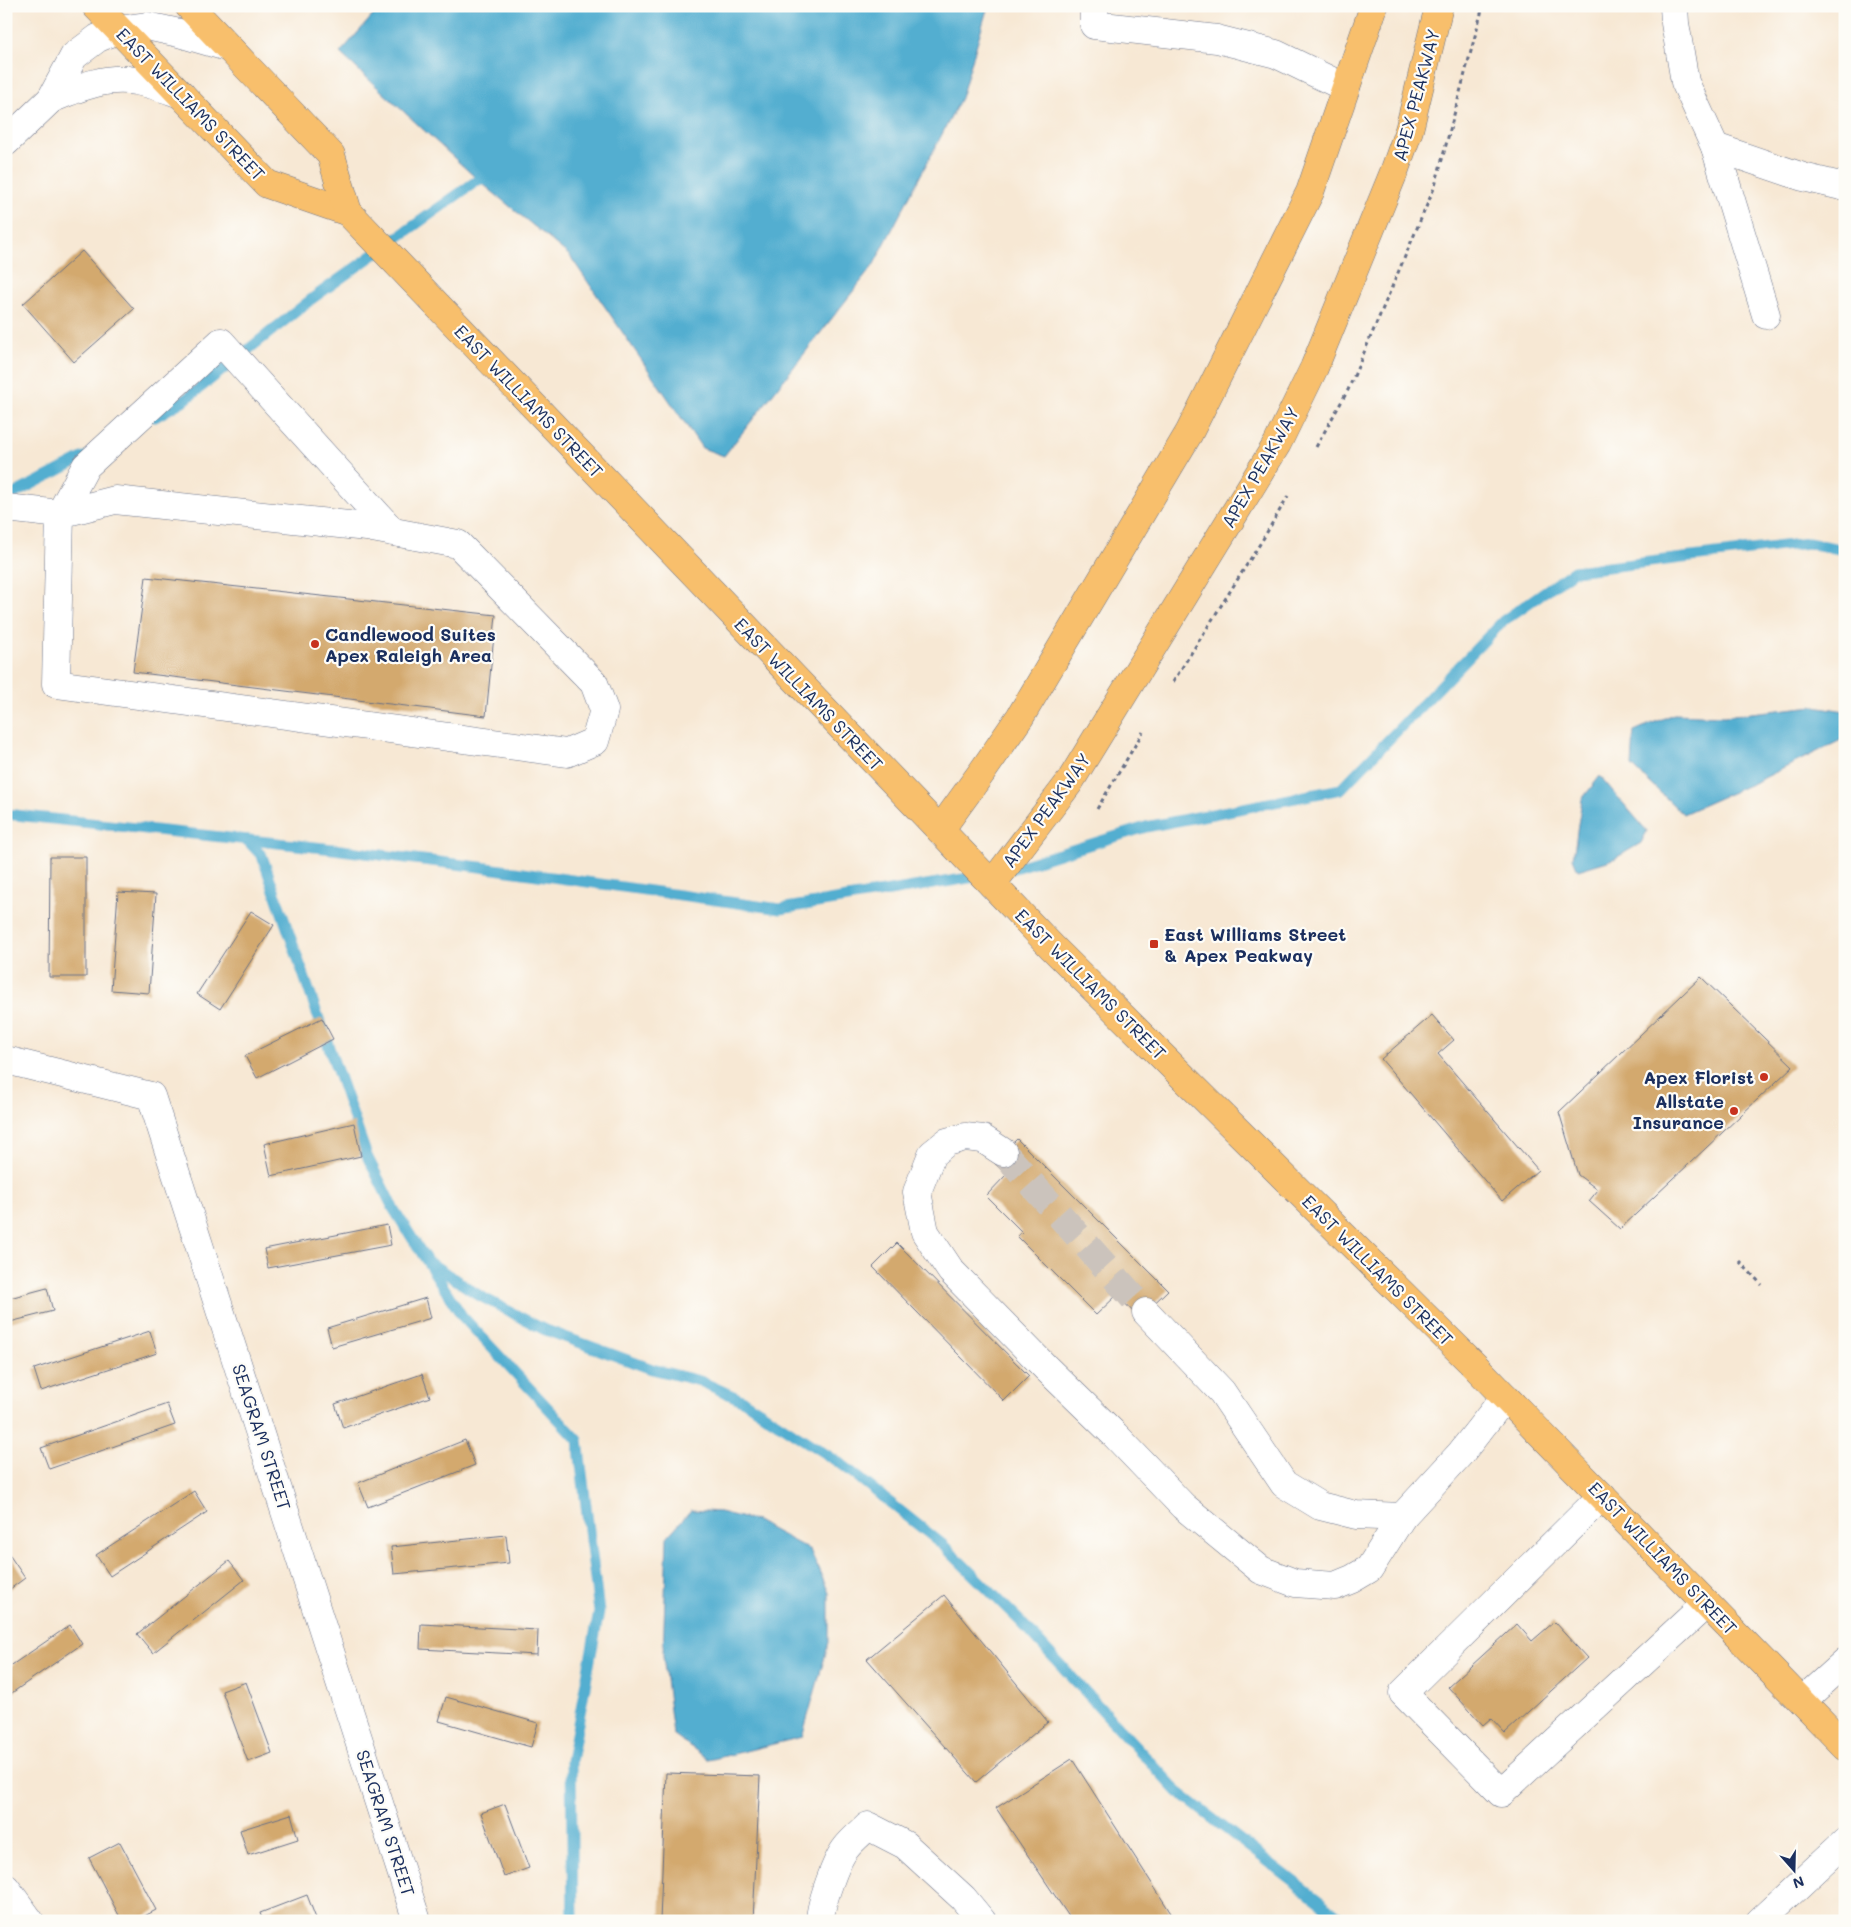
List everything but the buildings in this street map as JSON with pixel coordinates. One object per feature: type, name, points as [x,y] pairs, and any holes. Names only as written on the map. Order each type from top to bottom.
[{"type":"main road","name":"EAST WILLIAMS STREET","points":[[96,6],[267,184],[348,212],[1052,947],[1505,1397],[1845,1746]]},
{"type":"main road","name":"EAST WILLIAMS STREET","points":[[188,6],[331,155],[348,212]]},
{"type":"main road","points":[[940,830],[1020,717],[1189,433],[1310,192],[1374,6]]},
{"type":"main road","name":"APEX PEAKWAY","points":[[992,884],[1069,783],[1277,444],[1314,368],[1394,172],[1409,130],[1439,6]]},
{"type":"street","points":[[1094,6],[1094,26],[1217,39],[1276,54],[1346,88]]},
{"type":"street","points":[[1674,6],[1685,82],[1715,147],[1766,315]]},
{"type":"street","points":[[6,142],[51,99],[74,56],[98,38],[118,30],[147,26],[227,47]]},
{"type":"street","points":[[51,99],[86,85],[106,80],[135,80],[180,94]]},
{"type":"street","points":[[1715,147],[1803,178],[1845,187]]},
{"type":"street","points":[[6,508],[60,514],[115,500],[367,527],[393,532],[458,544],[594,683],[604,710],[595,741],[567,754],[56,684],[60,514],[86,466],[221,342],[393,532]]},
{"type":"street","name":"SEAGRAM STREET","points":[[6,1060],[152,1096],[417,1921]]},
{"type":"street","points":[[1003,1152],[983,1139],[966,1137],[947,1142],[932,1154],[917,1192],[925,1232],[951,1271],[1183,1506],[1261,1570],[1296,1583],[1335,1586],[1369,1569],[1402,1517],[1461,1453],[1505,1397]]},
{"type":"street","points":[[1146,1312],[1222,1392],[1284,1484],[1320,1506],[1356,1515],[1402,1517]]},
{"type":"street","points":[[1602,1496],[1403,1693],[1501,1793],[1706,1604]]},
{"type":"street","points":[[1802,1701],[1845,1662]]},
{"type":"street","points":[[820,1921],[830,1881],[844,1850],[868,1826],[905,1845],[963,1898],[982,1921]]},
{"type":"street","points":[[1760,1921],[1845,1842]]},
{"type":"street","points":[[6,1888],[30,1921]]},
{"type":"path","points":[[1739,1261],[1762,1285]]},
{"type":"water","points":[[381,6],[988,6],[961,98],[873,266],[724,456],[702,448],[570,256],[478,180],[340,53]]},
{"type":"water","points":[[1814,706],[1845,711],[1845,738],[1758,781],[1683,814],[1632,766],[1634,731],[1674,714],[1724,716]]},
{"type":"water","points":[[1600,776],[1647,831],[1641,843],[1614,859],[1578,870],[1573,858],[1582,799]]},
{"type":"water","points":[[691,1510],[720,1512],[756,1521],[810,1550],[829,1593],[829,1642],[802,1737],[709,1760],[673,1734],[663,1656],[667,1537]]},
{"type":"waterway","points":[[155,417],[186,399],[313,298],[478,180],[492,175]]},
{"type":"waterway","points":[[6,498],[84,457]]},
{"type":"waterway","points":[[1011,869],[1146,827],[1341,789],[1503,621],[1574,571],[1808,543],[1845,550]]},
{"type":"waterway","points":[[6,814],[324,848],[480,867],[780,909],[981,876]]},
{"type":"waterway","points":[[247,840],[262,856],[367,1156],[393,1208],[462,1316],[578,1440],[599,1612],[571,1761],[573,1921]]},
{"type":"waterway","points":[[432,1264],[480,1296],[543,1329],[652,1369],[700,1381],[744,1401],[844,1466],[942,1544],[1020,1621],[1178,1792],[1345,1921]]},
{"type":"tunnel","points":[[1003,1152],[1146,1312]]},
{"type":"place","name":"Candlewood Suites Apex Raleigh Area","points":[[315,644]]},
{"type":"place","name":"East Williams Street & Apex Peakway","points":[[1154,944]]},
{"type":"place","name":"Apex Florist","points":[[1764,1077]]},
{"type":"place","name":"Allstate Insurance","points":[[1734,1111]]}]
